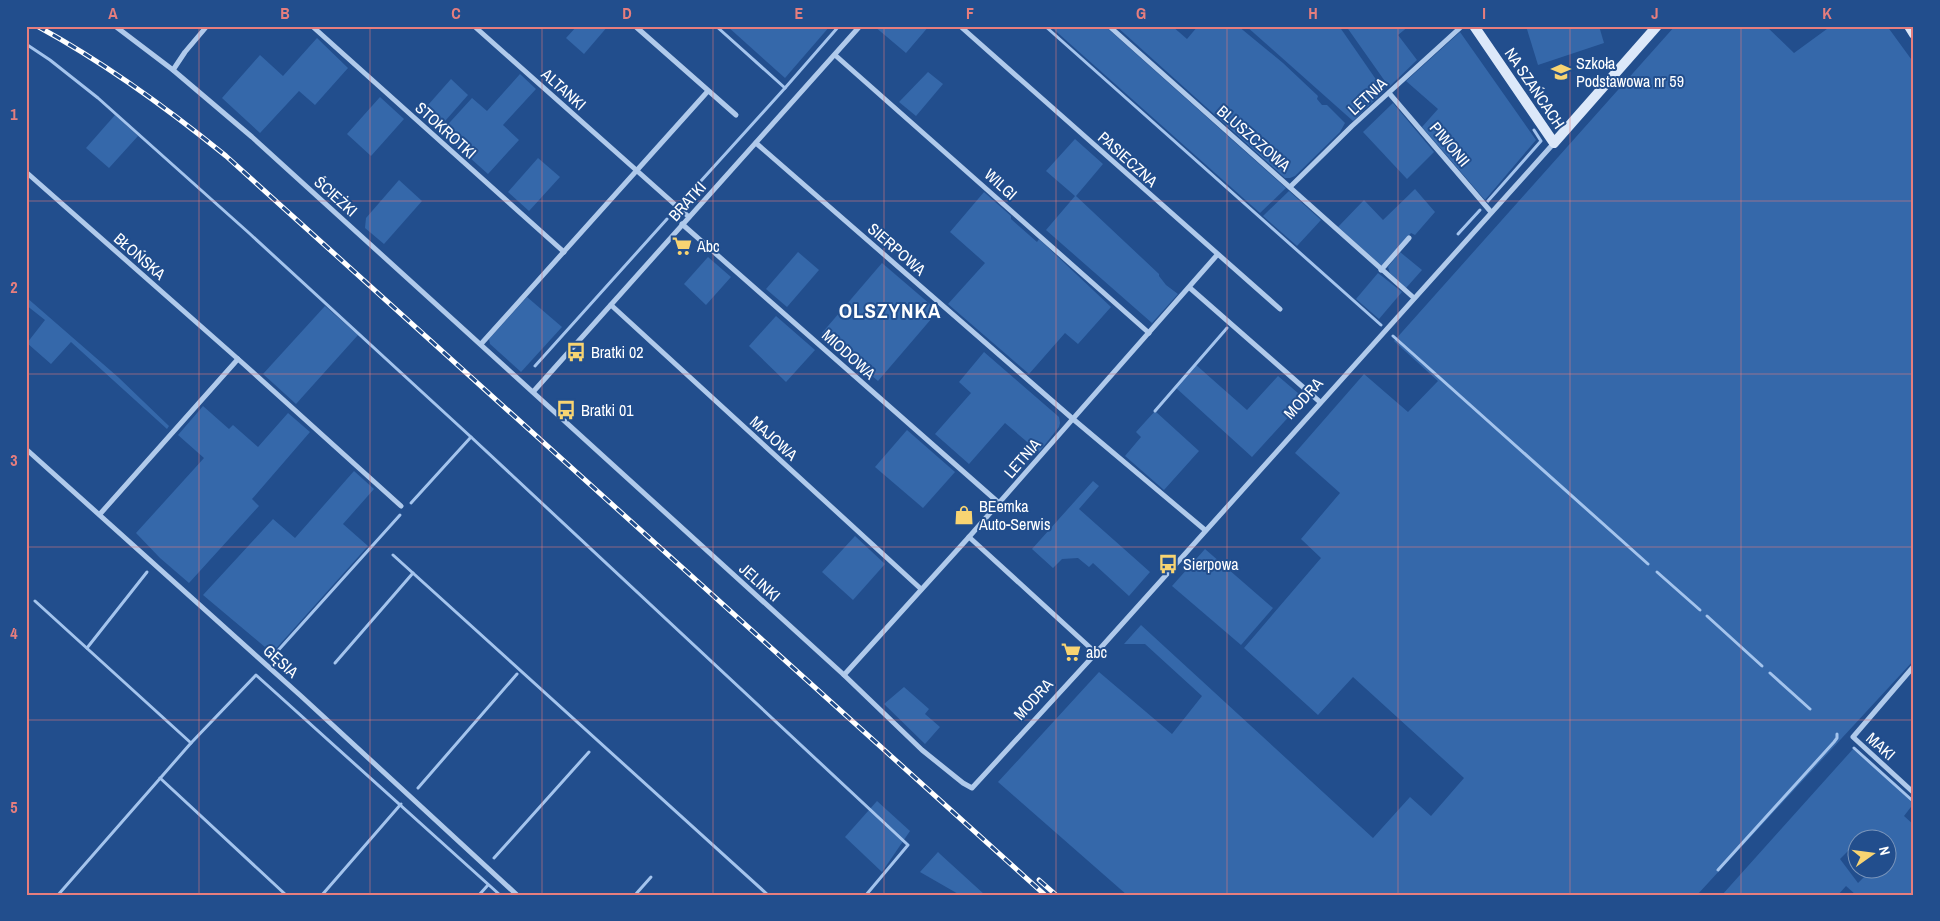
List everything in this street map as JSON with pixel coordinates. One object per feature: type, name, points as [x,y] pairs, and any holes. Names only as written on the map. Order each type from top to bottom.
[{"type":"street","name":"ŚCIEŻKI","points":[[115,26],[173,70],[252,137],[533,392]]},
{"type":"street","points":[[173,70],[185,52],[207,26]]},
{"type":"street","name":"STOKROTKI","points":[[312,26],[564,252]]},
{"type":"street","name":"ALTANKI","points":[[474,26],[689,217]]},
{"type":"street","points":[[635,26],[736,115]]},
{"type":"street","name":"BRATKI","points":[[533,392],[860,26]]},
{"type":"street","name":"PASIECZNA","points":[[960,26],[1280,309]]},
{"type":"street","name":"BLUSZCZOWA","points":[[1109,26],[1414,298]]},
{"type":"street","name":"LETNIA","points":[[1290,187],[1462,26]]},
{"type":"street","name":"NA SZAŃCACH","points":[[1474,26],[1554,143]]},
{"type":"street","name":"MODRA","points":[[972,788],[1096,653],[1554,143],[1656,26]]},
{"type":"street","points":[[1908,26],[1914,34]]},
{"type":"street","name":"WILGI","points":[[835,55],[1149,333]]},
{"type":"street","points":[[481,344],[708,91]]},
{"type":"street","name":"PIWONII","points":[[1389,93],[1491,212]]},
{"type":"street","name":"SIERPOWA","points":[[756,143],[1073,419],[1206,530]]},
{"type":"street","name":"BŁOŃSKA","points":[[26,172],[401,506]]},
{"type":"street","name":"MIODOWA","points":[[682,224],[999,503]]},
{"type":"street","points":[[1381,270],[1409,238]]},
{"type":"street","name":"LETNIA","points":[[844,675],[969,537],[1190,288],[1217,255]]},
{"type":"street","points":[[1190,288],[1320,402]]},
{"type":"street","name":"MAJOWA","points":[[611,305],[921,589]]},
{"type":"street","points":[[100,514],[238,359]]},
{"type":"street","name":"JELINKI","points":[[533,392],[844,675],[922,750],[972,788]]},
{"type":"street","name":"GĘSIA","points":[[26,448],[518,895]]},
{"type":"street","points":[[969,537],[1096,653]]},
{"type":"street","name":"MAKI","points":[[1914,666],[1853,737],[1914,793]]},
{"type":"shaded area","points":[[577,26],[608,26],[584,54],[566,38]]},
{"type":"shaded area","points":[[727,26],[830,26],[785,78]]},
{"type":"shaded area","points":[[874,26],[884,28],[886,26],[929,26],[906,53]]},
{"type":"shaded area","points":[[1050,26],[1105,26],[1286,188],[1260,213]]},
{"type":"shaded area","points":[[1116,26],[1172,26],[1187,39],[1198,26],[1238,26],[1283,63],[1318,96],[1317,99],[1322,105],[1327,105],[1345,123],[1340,132],[1295,176],[1285,178]]},
{"type":"shaded area","points":[[1246,26],[1339,26],[1384,91],[1353,121]]},
{"type":"shaded area","points":[[1346,26],[1409,26],[1398,35],[1417,60],[1389,87]]},
{"type":"shaded area","points":[[1526,26],[1599,26],[1604,43],[1538,65]]},
{"type":"shaded area","points":[[1675,26],[1766,26],[1794,53],[1831,26],[1887,26],[1914,63],[1914,660],[1697,895],[1127,895],[998,782],[1099,672],[1172,734],[1202,696],[1145,644],[1124,644],[1141,625],[1373,838],[1410,797],[1431,816],[1464,778],[1353,677],[1318,715],[1244,648],[1321,558],[1301,539],[1340,493],[1295,453],[1364,374],[1408,412],[1438,381],[1394,341]]},
{"type":"shaded area","points":[[1460,32],[1536,140],[1485,200],[1422,127],[1438,109],[1406,81]]},
{"type":"shaded area","points":[[317,38],[348,68],[315,105],[299,91],[260,133],[222,98],[260,55],[283,76]]},
{"type":"shaded area","points":[[928,72],[943,84],[916,116],[899,102]]},
{"type":"shaded area","points":[[520,74],[536,89],[503,125],[519,140],[488,174],[441,132],[472,98],[487,111]]},
{"type":"shaded area","points":[[451,79],[468,95],[438,129],[421,113]]},
{"type":"shaded area","points":[[380,97],[404,119],[371,156],[347,134]]},
{"type":"shaded area","points":[[1393,103],[1434,152],[1407,179],[1363,132]]},
{"type":"shaded area","points":[[115,115],[138,136],[109,168],[86,148]]},
{"type":"shaded area","points":[[1075,139],[1103,164],[1076,196],[1159,274],[1166,285],[1178,294],[1152,323],[1046,230],[1075,196],[1046,171]]},
{"type":"shaded area","points":[[538,158],[560,177],[529,211],[508,192]]},
{"type":"shaded area","points":[[399,180],[422,201],[384,244],[365,228],[366,218]]},
{"type":"shaded area","points":[[1415,189],[1435,212],[1415,235],[1411,233],[1382,266],[1338,227],[1364,200],[1383,220]]},
{"type":"shaded area","points":[[1289,191],[1321,220],[1297,246],[1263,216]]},
{"type":"shaded area","points":[[984,192],[1037,242],[1039,239],[1111,307],[1078,344],[1065,333],[1029,374],[948,304],[985,263],[950,232]]},
{"type":"shaded area","points":[[798,252],[819,270],[787,307],[766,289]]},
{"type":"shaded area","points":[[1400,252],[1422,270],[1406,288],[1390,273],[1388,267]]},
{"type":"shaded area","points":[[708,257],[731,277],[706,305],[684,284]]},
{"type":"shaded area","points":[[882,263],[938,311],[878,381],[822,333]]},
{"type":"shaded area","points":[[1378,273],[1402,292],[1379,319],[1356,299]]},
{"type":"shaded area","points":[[26,297],[118,377],[169,426],[167,429],[71,342],[51,364],[27,343],[45,320],[26,305]]},
{"type":"shaded area","points":[[527,297],[562,327],[521,372],[490,344],[489,339]]},
{"type":"shaded area","points":[[325,306],[358,335],[296,404],[263,374]]},
{"type":"shaded area","points":[[776,316],[815,350],[786,382],[749,346]]},
{"type":"shaded area","points":[[984,352],[1059,417],[1059,427],[1039,452],[1005,423],[969,464],[935,434],[971,393],[959,382]]},
{"type":"shaded area","points":[[1195,364],[1247,410],[1278,376],[1305,399],[1252,457],[1175,387]]},
{"type":"shaded area","points":[[203,406],[229,429],[233,425],[258,447],[288,413],[310,432],[252,499],[259,506],[189,583],[160,558],[136,533],[204,458],[178,435]]},
{"type":"shaded area","points":[[1155,411],[1199,451],[1164,490],[1125,456],[1141,437],[1136,432]]},
{"type":"shaded area","points":[[907,430],[955,472],[923,508],[875,467]]},
{"type":"shaded area","points":[[354,471],[374,489],[343,524],[368,546],[272,653],[203,595],[273,519],[295,538]]},
{"type":"shaded area","points":[[1093,481],[1099,486],[1079,509],[1150,572],[1129,596],[1093,563],[1089,567],[1078,558],[1062,559],[1053,568],[1032,549]]},
{"type":"shaded area","points":[[855,536],[885,564],[853,600],[822,572]]},
{"type":"shaded area","points":[[1205,549],[1273,608],[1241,645],[1172,586]]},
{"type":"shaded area","points":[[904,687],[929,709],[925,714],[940,727],[925,744],[884,704]]},
{"type":"shaded area","points":[[1853,749],[1914,803],[1904,816],[1914,825],[1914,895],[1856,895],[1846,886],[1838,895],[1722,895]]},
{"type":"shaded area","points":[[877,801],[910,831],[882,872],[845,837]]},
{"type":"shaded area","points":[[938,852],[985,895],[960,895],[920,872]]},
{"type":"waterway","points":[[716,26],[785,88],[839,26]]},
{"type":"waterway","points":[[1045,26],[1381,325]]},
{"type":"waterway","points":[[26,44],[50,60],[98,98],[249,233],[471,437],[908,845],[866,895]]},
{"type":"waterway","points":[[681,203],[785,88]]},
{"type":"waterway","points":[[1488,201],[1541,141],[1534,130]]},
{"type":"waterway","points":[[1458,234],[1480,210]]},
{"type":"waterway","points":[[535,366],[667,219]]},
{"type":"waterway","points":[[1155,411],[1227,328]]},
{"type":"waterway","points":[[1393,336],[1648,564]]},
{"type":"waterway","points":[[411,503],[471,437]]},
{"type":"waterway","points":[[274,655],[400,515]]},
{"type":"waterway","points":[[393,555],[768,895]]},
{"type":"waterway","points":[[87,648],[147,572]]},
{"type":"waterway","points":[[1657,572],[1700,610]]},
{"type":"waterway","points":[[335,663],[413,573]]},
{"type":"waterway","points":[[35,601],[191,743],[256,675],[500,895]]},
{"type":"waterway","points":[[1707,616],[1762,666]]},
{"type":"waterway","points":[[1770,673],[1810,709]]},
{"type":"waterway","points":[[418,788],[517,674]]},
{"type":"waterway","points":[[1718,870],[1834,742],[1837,734]]},
{"type":"waterway","points":[[58,895],[191,743]]},
{"type":"waterway","points":[[1854,748],[1914,802]]},
{"type":"waterway","points":[[494,858],[589,752]]},
{"type":"waterway","points":[[160,778],[286,895]]},
{"type":"waterway","points":[[322,895],[401,804]]},
{"type":"waterway","points":[[635,895],[651,877]]},
{"type":"waterway","points":[[479,895],[488,885]]},
{"type":"railway","points":[[37,26],[87,55],[135,87],[226,156],[1045,895]]},
{"type":"railway","points":[[1039,880],[1056,895]]},
{"type":"place","name":"Szkoła Podstawowa nr 59","points":[[1561,72]]},
{"type":"place","name":"Abc","points":[[682,246]]},
{"type":"place","name":"Bratki 02","points":[[576,352]]},
{"type":"place","name":"Bratki 01","points":[[566,410]]},
{"type":"place","name":"BEemka Auto-Serwis","points":[[964,515]]},
{"type":"place","name":"Sierpowa","points":[[1168,564]]},
{"type":"place","name":"abc","points":[[1071,652]]},
{"type":"district","name":"OLSZYNKA","points":[[890,311]]}]
